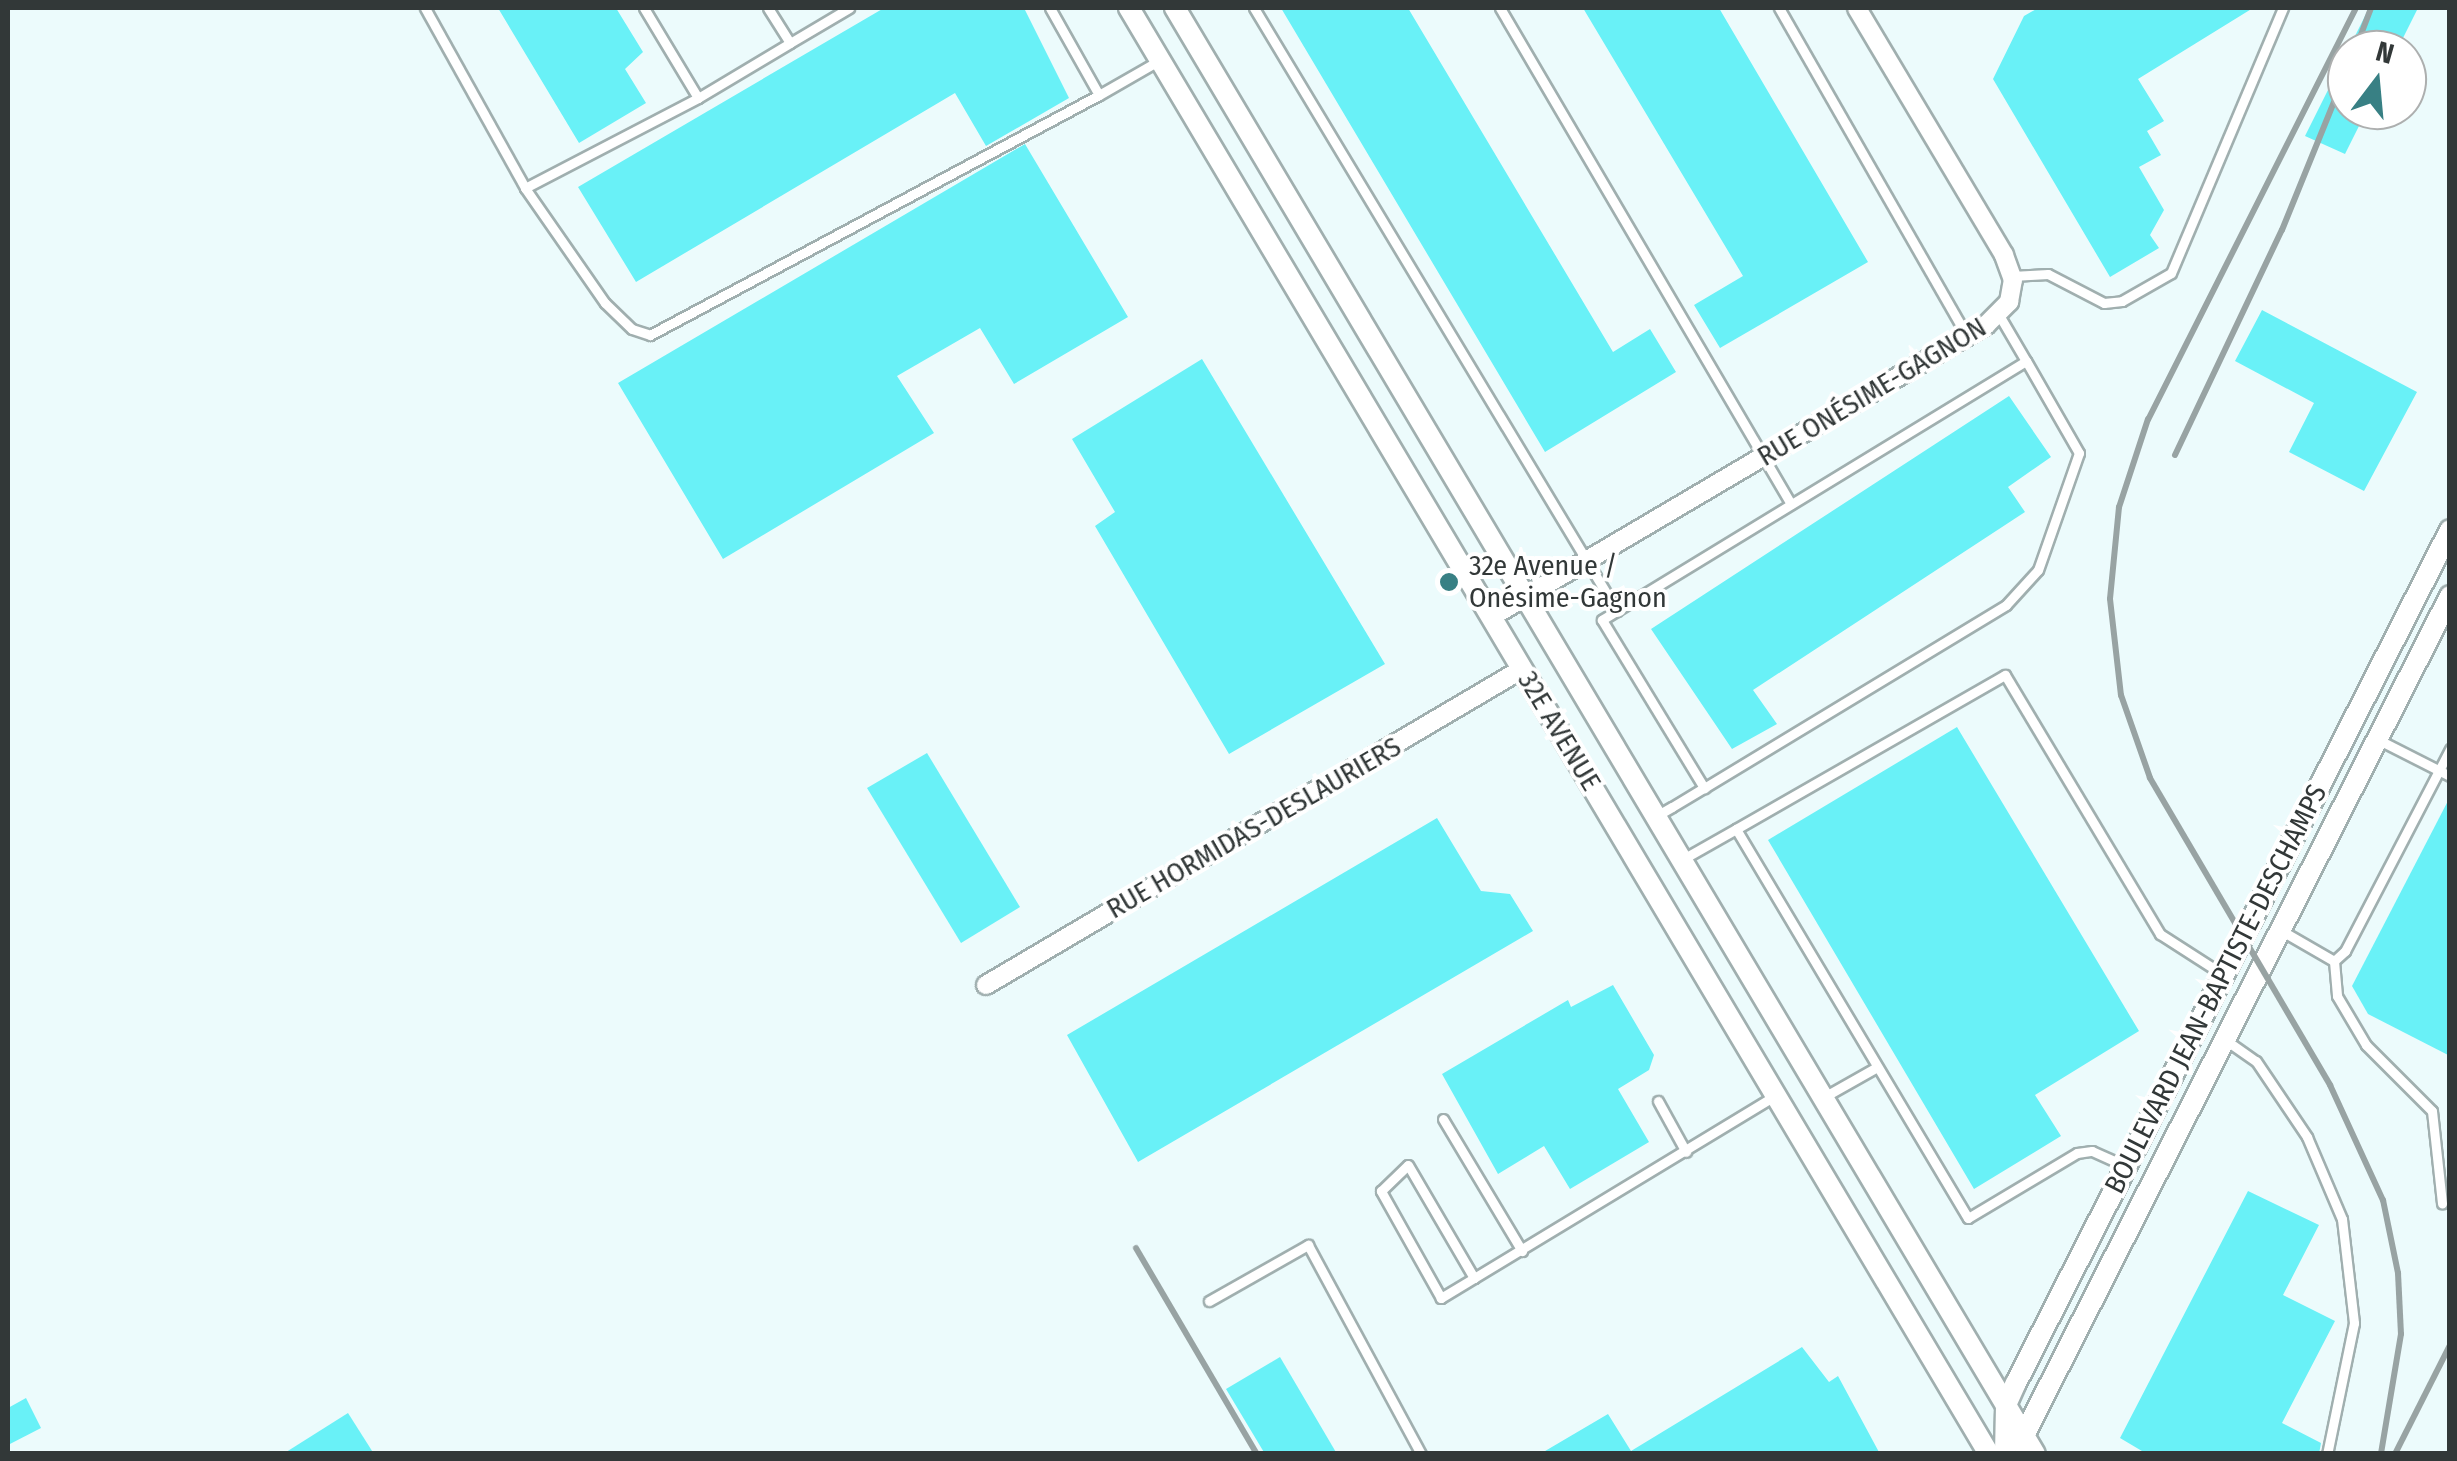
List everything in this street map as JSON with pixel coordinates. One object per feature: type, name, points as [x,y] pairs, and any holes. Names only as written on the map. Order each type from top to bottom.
[{"type":"street","name":"32E AVENUE","points":[[1129,8],[1989,1454]]},
{"type":"street","name":"32E AVENUE","points":[[1176,8],[2006,1405],[2025,1447]]},
{"type":"street","points":[[1857,8],[2012,276]]},
{"type":"street","name":"RUE ONÉSIME-GAGNON","points":[[1491,617],[1966,336],[1999,314],[2012,295],[2012,276]]},
{"type":"street","name":"BOULEVARD JEAN-BAPTISTE-DESCHAMPS","points":[[2005,1454],[2006,1405],[2450,530]]},
{"type":"street","name":"BOULEVARD JEAN-BAPTISTE-DESCHAMPS","points":[[2025,1447],[2236,1014],[2450,596]]},
{"type":"street","name":"RUE HORMIDAS-DESLAURIERS","points":[[986,985],[1522,669]]},
{"type":"street","points":[[2210,1001],[2236,1014]]},
{"type":"lane","points":[[425,8],[526,188],[605,303],[632,329],[650,335],[1160,60]]},
{"type":"lane","points":[[644,8],[698,98]]},
{"type":"lane","points":[[768,8],[790,43]]},
{"type":"lane","points":[[526,188],[698,98],[848,8]]},
{"type":"lane","points":[[1050,8],[1099,96]]},
{"type":"lane","points":[[1254,8],[1617,611]]},
{"type":"lane","points":[[1500,8],[1792,504]]},
{"type":"lane","points":[[1779,8],[1966,336]]},
{"type":"lane","points":[[2012,276],[2048,274],[2104,303],[2122,301],[2171,273],[2283,8]]},
{"type":"lane","points":[[1656,816],[2006,605],[2038,570],[2079,453],[1999,314]]},
{"type":"lane","points":[[1704,788],[1602,620],[2026,361]]},
{"type":"lane","points":[[1681,860],[2005,675],[2160,934],[2223,974]]},
{"type":"lane","points":[[2376,739],[2450,776]]},
{"type":"lane","points":[[2334,961],[2346,951],[2450,749]]},
{"type":"lane","points":[[1736,829],[1968,1218],[2077,1153],[2092,1151],[2126,1166]]},
{"type":"lane","points":[[2280,930],[2334,961]]},
{"type":"lane","points":[[2334,961],[2338,996],[2366,1045],[2432,1110],[2442,1203]]},
{"type":"lane","points":[[2224,1040],[2256,1061],[2308,1137],[2342,1219],[2354,1324],[2328,1454]]},
{"type":"lane","points":[[1824,1098],[1878,1067]]},
{"type":"lane","points":[[1474,1278],[1408,1165],[1380,1191],[1441,1298],[1686,1152],[1776,1094]]},
{"type":"lane","points":[[1658,1102],[1686,1152]]},
{"type":"lane","points":[[1443,1119],[1522,1251]]},
{"type":"lane","points":[[1209,1301],[1308,1245],[1421,1454]]},
{"type":"building","points":[[498,8],[616,8],[643,52],[625,69],[646,103],[579,143]]},
{"type":"building","points":[[884,8],[1024,8],[1069,98],[986,146],[955,93],[636,282],[578,187]]},
{"type":"building","points":[[1281,8],[1408,8],[1613,352],[1650,329],[1676,372],[1545,452]]},
{"type":"building","points":[[1583,8],[1719,8],[1868,262],[1720,348],[1694,305],[1743,276]]},
{"type":"building","points":[[2038,8],[2253,8],[2138,79],[2164,121],[2147,131],[2161,155],[2139,167],[2164,210],[2150,235],[2159,248],[2110,277],[1993,79],[2024,16]]},
{"type":"building","points":[[2369,8],[2418,8],[2407,30],[2358,30]]},
{"type":"building","points":[[2327,92],[2327,130],[2357,130],[2345,154],[2305,136]]},
{"type":"building","points":[[1025,144],[1128,317],[1014,384],[980,328],[897,376],[934,433],[723,559],[618,383]]},
{"type":"building","points":[[2262,310],[2417,392],[2364,491],[2289,452],[2314,403],[2235,361]]},
{"type":"building","points":[[1202,359],[1385,664],[1229,754],[1095,526],[1115,512],[1072,439]]},
{"type":"building","points":[[2009,396],[2051,457],[2008,487],[2025,512],[1753,690],[1777,724],[1732,749],[1651,629]]},
{"type":"building","points":[[1957,727],[2139,1031],[2035,1095],[2061,1136],[1974,1189],[1768,840]]},
{"type":"building","points":[[927,753],[1020,907],[961,943],[867,788]]},
{"type":"building","points":[[2450,797],[2450,1056],[2368,1014],[2352,986]]},
{"type":"building","points":[[1437,818],[1481,891],[1510,894],[1533,931],[1138,1162],[1067,1035]]},
{"type":"building","points":[[1613,985],[1654,1055],[1649,1070],[1618,1089],[1649,1142],[1570,1189],[1544,1146],[1498,1174],[1442,1074],[1568,1000],[1571,1007]]},
{"type":"building","points":[[2248,1191],[2319,1225],[2283,1295],[2335,1321],[2282,1423],[2321,1443],[2319,1454],[2147,1454],[2120,1438]]},
{"type":"building","points":[[1802,1347],[1829,1382],[1838,1376],[1880,1454],[1540,1454],[1608,1414],[1631,1451]]},
{"type":"building","points":[[1280,1357],[1337,1454],[1265,1454],[1226,1389]]},
{"type":"building","points":[[26,1398],[41,1428],[8,1445],[8,1408]]},
{"type":"building","points":[[348,1413],[374,1454],[283,1454]]},
{"type":"railway","points":[[2356,8],[2148,419],[2119,507],[2110,599],[2121,695],[2150,778],[2330,1085],[2383,1200],[2398,1273],[2401,1334],[2381,1454]]},
{"type":"railway","points":[[2363,30],[2371,8]]},
{"type":"railway","points":[[2175,455],[2282,230],[2327,119]]},
{"type":"railway","points":[[1136,1248],[1257,1454]]},
{"type":"railway","points":[[2395,1454],[2450,1345]]},
{"type":"place","name":"32e Avenue / Onésime-Gagnon","points":[[1449,582]]}]
